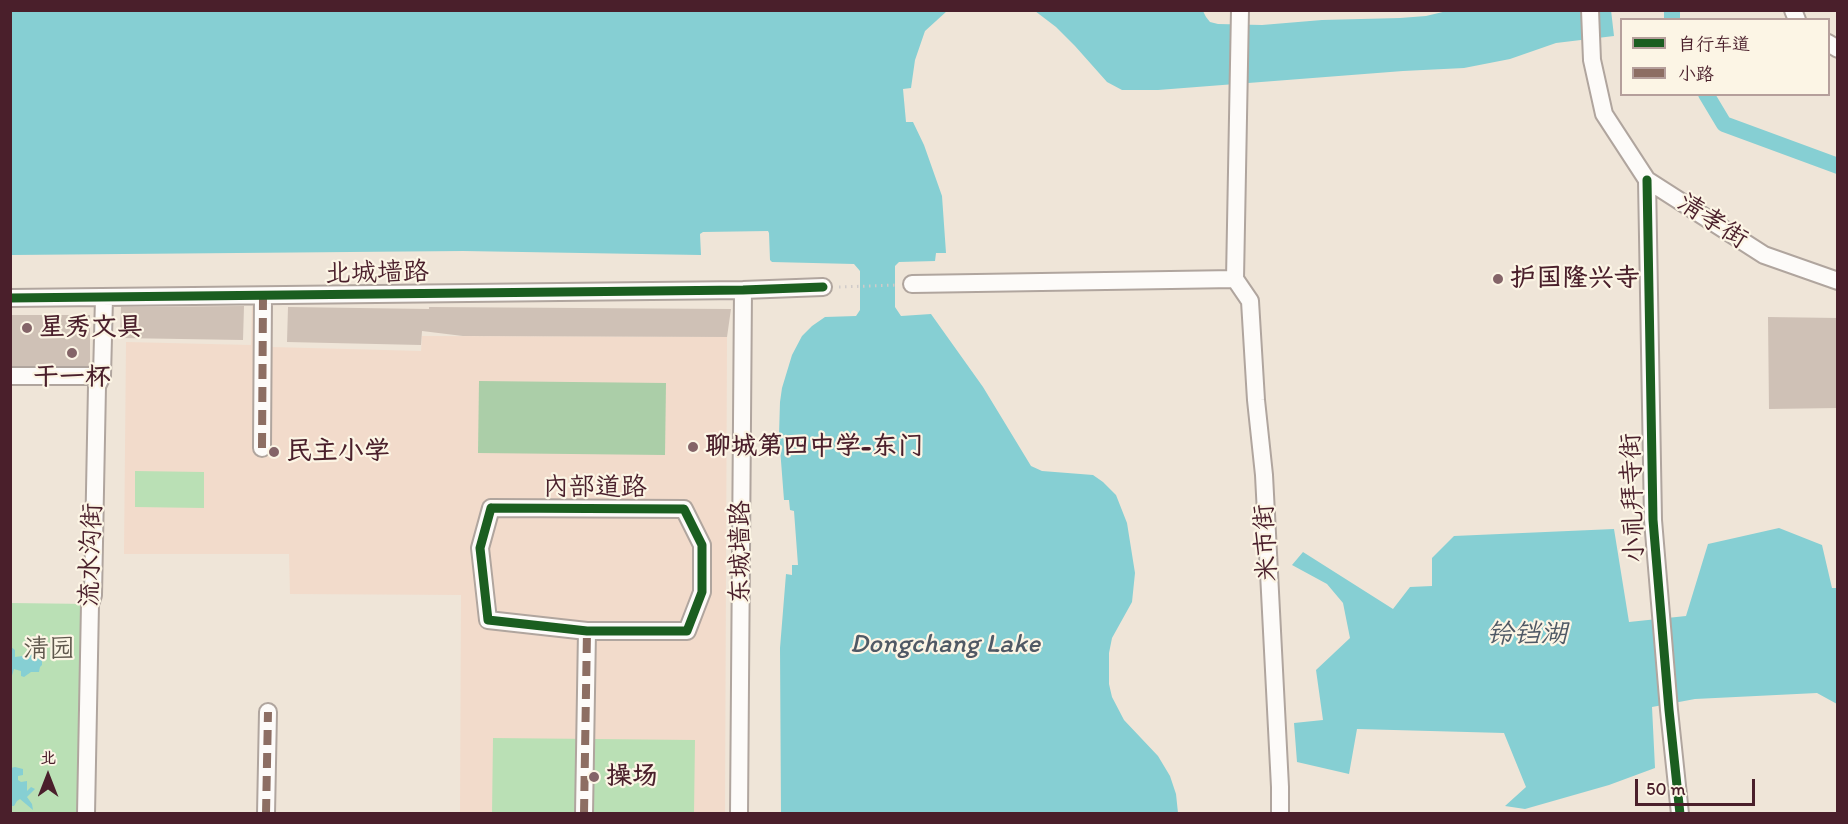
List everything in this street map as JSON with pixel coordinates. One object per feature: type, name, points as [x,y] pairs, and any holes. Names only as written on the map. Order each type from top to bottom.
[{"type":"street","points":[[912,284],[1234,279],[1240,10]]},
{"type":"street","name":"清孝街","points":[[1590,10],[1592,60],[1604,114],[1647,180],[1764,255],[1838,281]]},
{"type":"street","name":"小礼拜寺街","points":[[1647,180],[1653,520],[1680,813]]},
{"type":"street","name":"米市街","points":[[1234,279],[1250,301],[1256,400],[1264,475],[1280,813]]},
{"type":"street","name":"北城墙路","points":[[10,298],[743,290],[823,287]]},
{"type":"street","name":"东城墙路","points":[[739,813],[743,290]]},
{"type":"street","points":[[262,448],[263,296]]},
{"type":"street","name":"流水沟街","points":[[86,813],[97,386],[102,376],[104,298]]},
{"type":"street","points":[[10,376],[102,376]]},
{"type":"street","name":"内部道路","points":[[491,508],[684,509],[702,545],[702,592],[687,632],[587,632],[488,620],[480,548],[491,508]]},
{"type":"street","points":[[584,813],[587,632]]},
{"type":"street","points":[[266,813],[268,712]]},
{"type":"path","points":[[823,287],[912,284]]},
{"type":"shaded area","points":[[252,306],[273,306],[272,347],[421,351],[422,336],[727,337],[725,813],[460,813],[461,595],[290,594],[289,554],[124,554],[126,342],[251,345]]},
{"type":"green space","points":[[479,381],[666,383],[665,455],[478,453]]},
{"type":"green space","points":[[135,471],[204,472],[204,508],[135,507]]},
{"type":"green space","name":"清园","points":[[11,603],[90,604],[86,813],[11,814]]},
{"type":"green space","name":"操场","points":[[493,738],[695,740],[694,813],[492,814]]},
{"type":"water","points":[[1451,10],[1611,10],[1614,36],[1556,43],[1510,59],[1464,68],[1158,90],[1122,90],[1107,82],[1056,27],[1035,11],[1203,11],[1210,22],[1218,24],[1262,25],[1426,16]]},
{"type":"water","name":"Dongchang Lake","points":[[10,11],[947,11],[925,31],[915,60],[911,88],[903,89],[906,122],[913,122],[924,145],[942,196],[946,253],[936,253],[935,261],[899,262],[895,266],[895,307],[901,316],[931,314],[983,387],[1031,466],[1042,471],[1093,475],[1116,495],[1127,523],[1135,573],[1132,602],[1112,638],[1109,653],[1109,684],[1112,697],[1124,720],[1158,756],[1170,776],[1176,794],[1178,813],[781,813],[780,648],[786,574],[792,575],[792,565],[798,565],[794,511],[790,510],[789,500],[784,500],[779,435],[780,402],[792,355],[802,336],[825,317],[856,316],[860,310],[860,271],[854,264],[772,262],[768,231],[703,232],[700,234],[701,255],[463,251],[11,255]]},
{"type":"water","name":"铃铛湖","points":[[1779,528],[1822,545],[1832,588],[1837,588],[1837,704],[1817,693],[1695,699],[1652,707],[1655,768],[1609,785],[1525,809],[1505,806],[1526,787],[1504,733],[1357,729],[1349,774],[1297,762],[1294,723],[1323,720],[1316,670],[1350,638],[1343,603],[1327,584],[1292,565],[1303,552],[1393,609],[1410,587],[1432,586],[1432,558],[1454,536],[1614,529],[1629,622],[1686,616],[1708,544]]},
{"type":"water","points":[[11,647],[15,650],[15,657],[38,654],[38,658],[42,660],[39,672],[31,672],[24,677],[21,676],[21,671],[14,669],[11,679]]},
{"type":"water","points":[[11,768],[23,769],[23,775],[18,776],[18,780],[27,781],[27,791],[31,787],[35,789],[27,797],[33,810],[20,799],[14,806],[11,806]]},
{"type":"building","points":[[244,306],[243,340],[120,338],[121,307]]},
{"type":"building","points":[[288,307],[731,309],[727,337],[463,336],[422,331],[421,345],[287,342]]},
{"type":"building","points":[[10,315],[90,315],[90,366],[10,366]]},
{"type":"building","points":[[1768,317],[1838,318],[1838,408],[1769,409]]},
{"type":"waterway","points":[[1672,10],[1672,18]]},
{"type":"waterway","points":[[1707,96],[1724,124],[1838,166]]},
{"type":"marked path","points":[[262,448],[263,296]]},
{"type":"marked path","points":[[584,814],[587,631]]},
{"type":"marked path","points":[[266,814],[268,712]]},
{"type":"cycle path","points":[[1647,180],[1653,520],[1680,814]]},
{"type":"cycle path","points":[[10,298],[743,290],[823,287]]},
{"type":"cycle path","points":[[491,508],[684,509],[702,545],[702,592],[687,631],[587,631],[488,620],[480,548],[491,508]]},
{"type":"place","name":"护国隆兴寺","points":[[1498,279]]},
{"type":"place","name":"星秀文具","points":[[27,328]]},
{"type":"place","name":"干一杯","points":[[72,353]]},
{"type":"place","name":"聊城第四中学-东门","points":[[693,447]]},
{"type":"place","name":"民主小学","points":[[274,452]]},
{"type":"place","name":"操场","points":[[594,777]]}]
